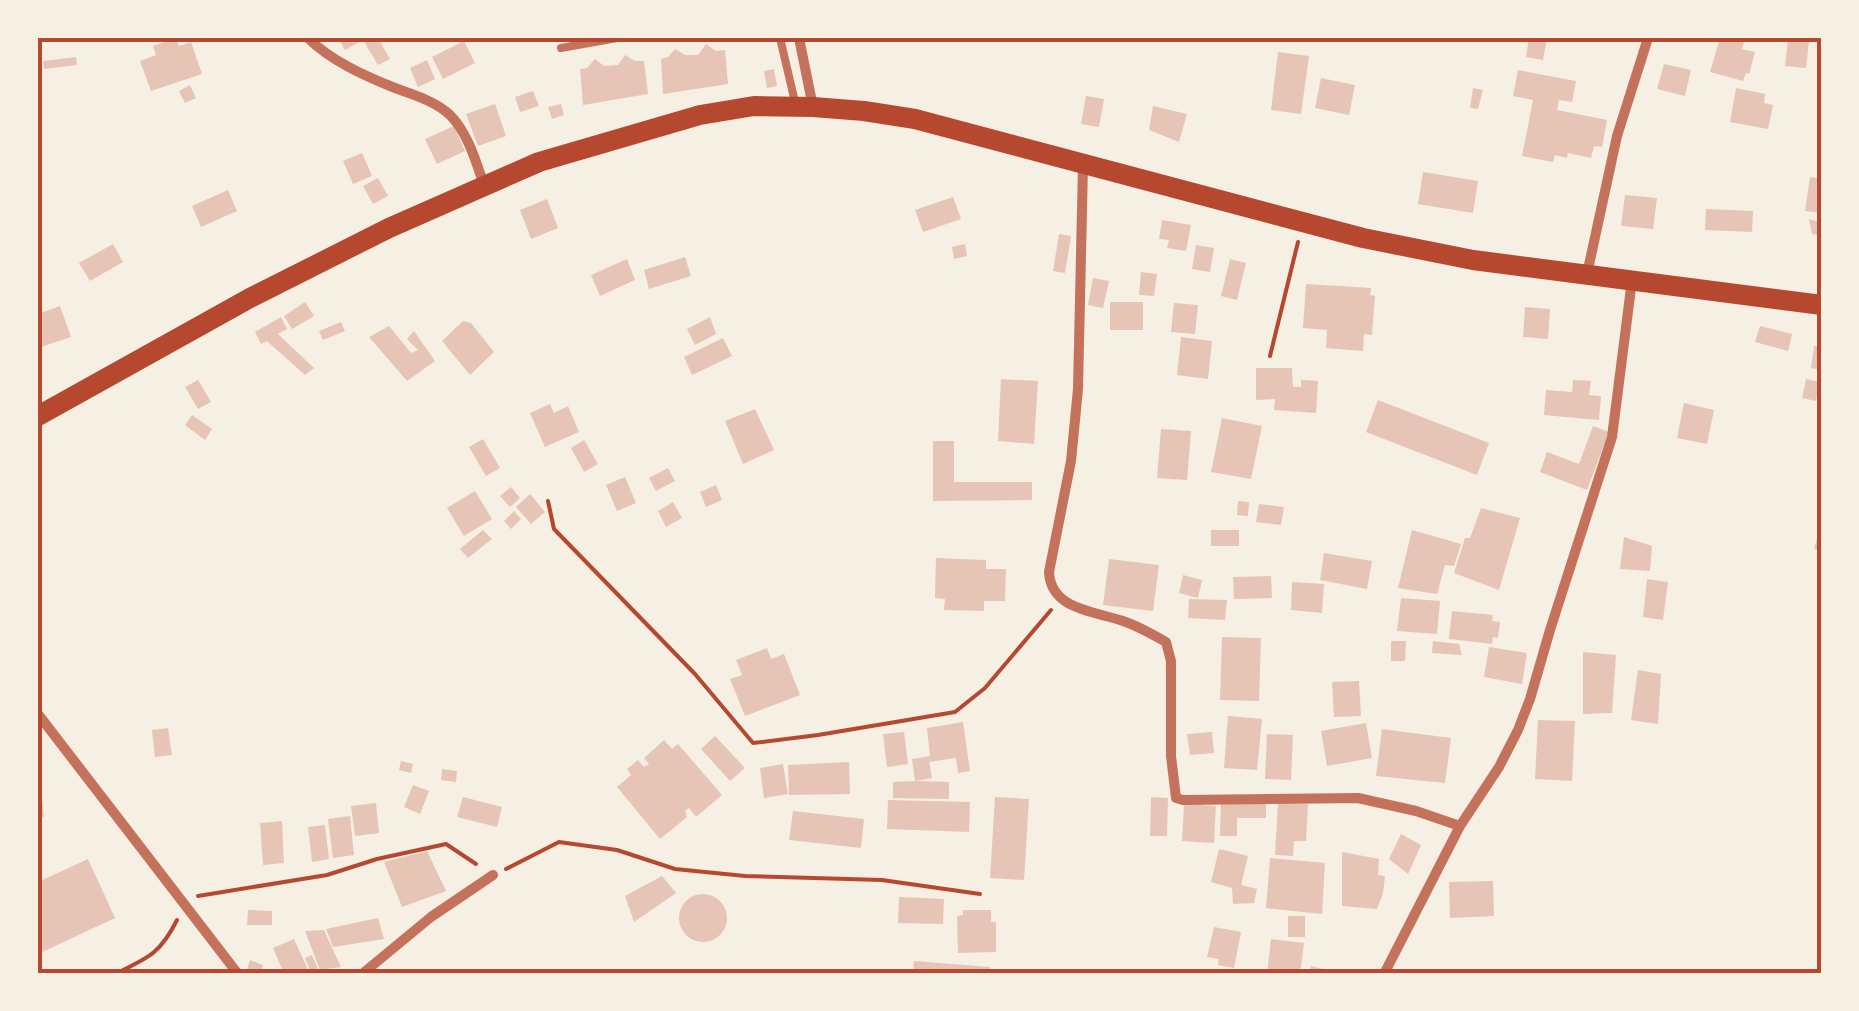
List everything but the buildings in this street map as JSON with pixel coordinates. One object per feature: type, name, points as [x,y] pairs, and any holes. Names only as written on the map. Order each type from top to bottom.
[{"type":"main road","points":[[38,416],[250,298],[389,228],[539,162],[700,115],[754,106],[864,111],[915,119],[1302,223],[1473,260],[1822,305]]},
{"type":"street","points":[[308,38],[326,54],[434,104],[450,116],[464,134],[484,186]]},
{"type":"street","points":[[799,38],[805,107]]},
{"type":"street","points":[[1586,274],[1617,136],[1648,38]]},
{"type":"street","points":[[1083,164],[1078,389],[1071,461],[1049,572],[1051,587],[1060,600],[1123,621],[1166,642],[1172,672],[1171,756],[1176,798],[1358,798],[1460,826]]},
{"type":"street","points":[[1384,974],[1460,826],[1518,730],[1612,437],[1632,279]]},
{"type":"street","points":[[38,714],[238,974]]},
{"type":"street","points":[[362,974],[432,916],[492,876]]},
{"type":"lane","points":[[561,48],[617,38]]},
{"type":"lane","points":[[780,38],[805,107]]},
{"type":"path","points":[[1270,356],[1302,223]]},
{"type":"path","points":[[548,502],[554,529],[695,674],[753,742],[818,736],[956,712],[986,688],[1060,600]]},
{"type":"path","points":[[116,974],[153,956],[171,932],[187,899],[327,875],[446,844],[492,876],[560,842],[617,850],[676,870],[882,880],[980,894]]}]
